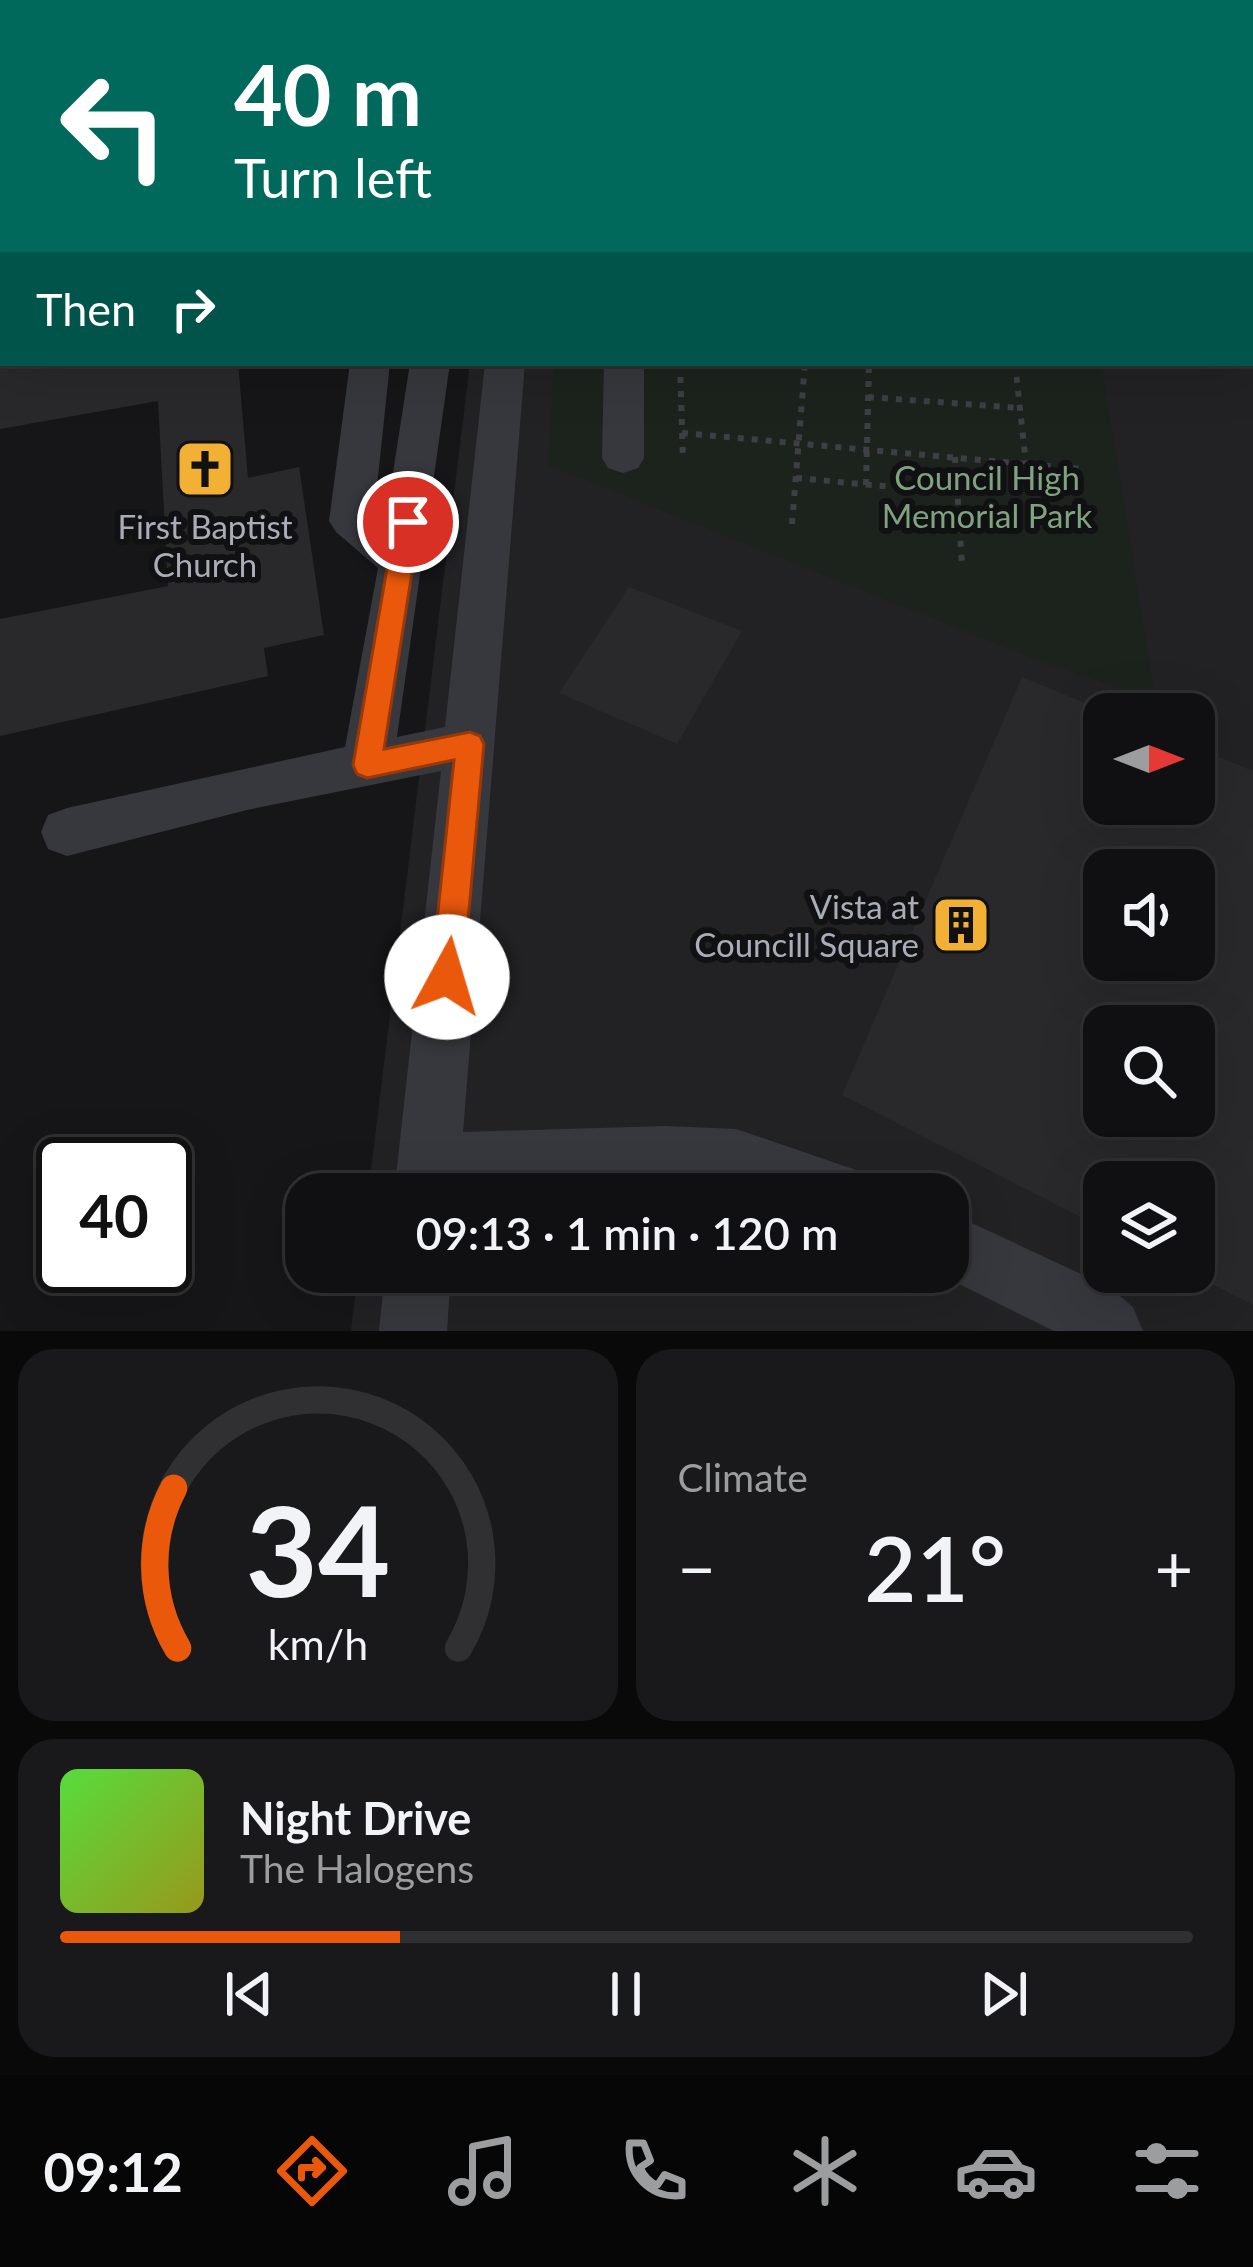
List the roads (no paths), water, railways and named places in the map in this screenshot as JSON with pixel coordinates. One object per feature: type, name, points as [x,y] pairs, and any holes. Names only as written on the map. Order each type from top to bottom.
[{"type":"street","points":[[370,366],[351,521],[402,562]]},
{"type":"street","points":[[367,765],[430,366]]},
{"type":"street","points":[[428,1173],[506,366]]},
{"type":"street","points":[[622,458],[625,366]]},
{"type":"street","points":[[68,832],[470,744]]},
{"type":"street","points":[[492,1173],[665,1157],[736,1160],[776,1173]]},
{"type":"street","points":[[969,1254],[1085,1311],[1109,1331]]},
{"type":"street","points":[[413,1331],[416,1293]]},
{"type":"place","name":"First Baptist Church","points":[[205,469]]},
{"type":"place","name":"Vista at Councill Square","points":[[961,925]]},
{"type":"park label","name":"Council High Memorial Park","points":[[987,496]]}]
